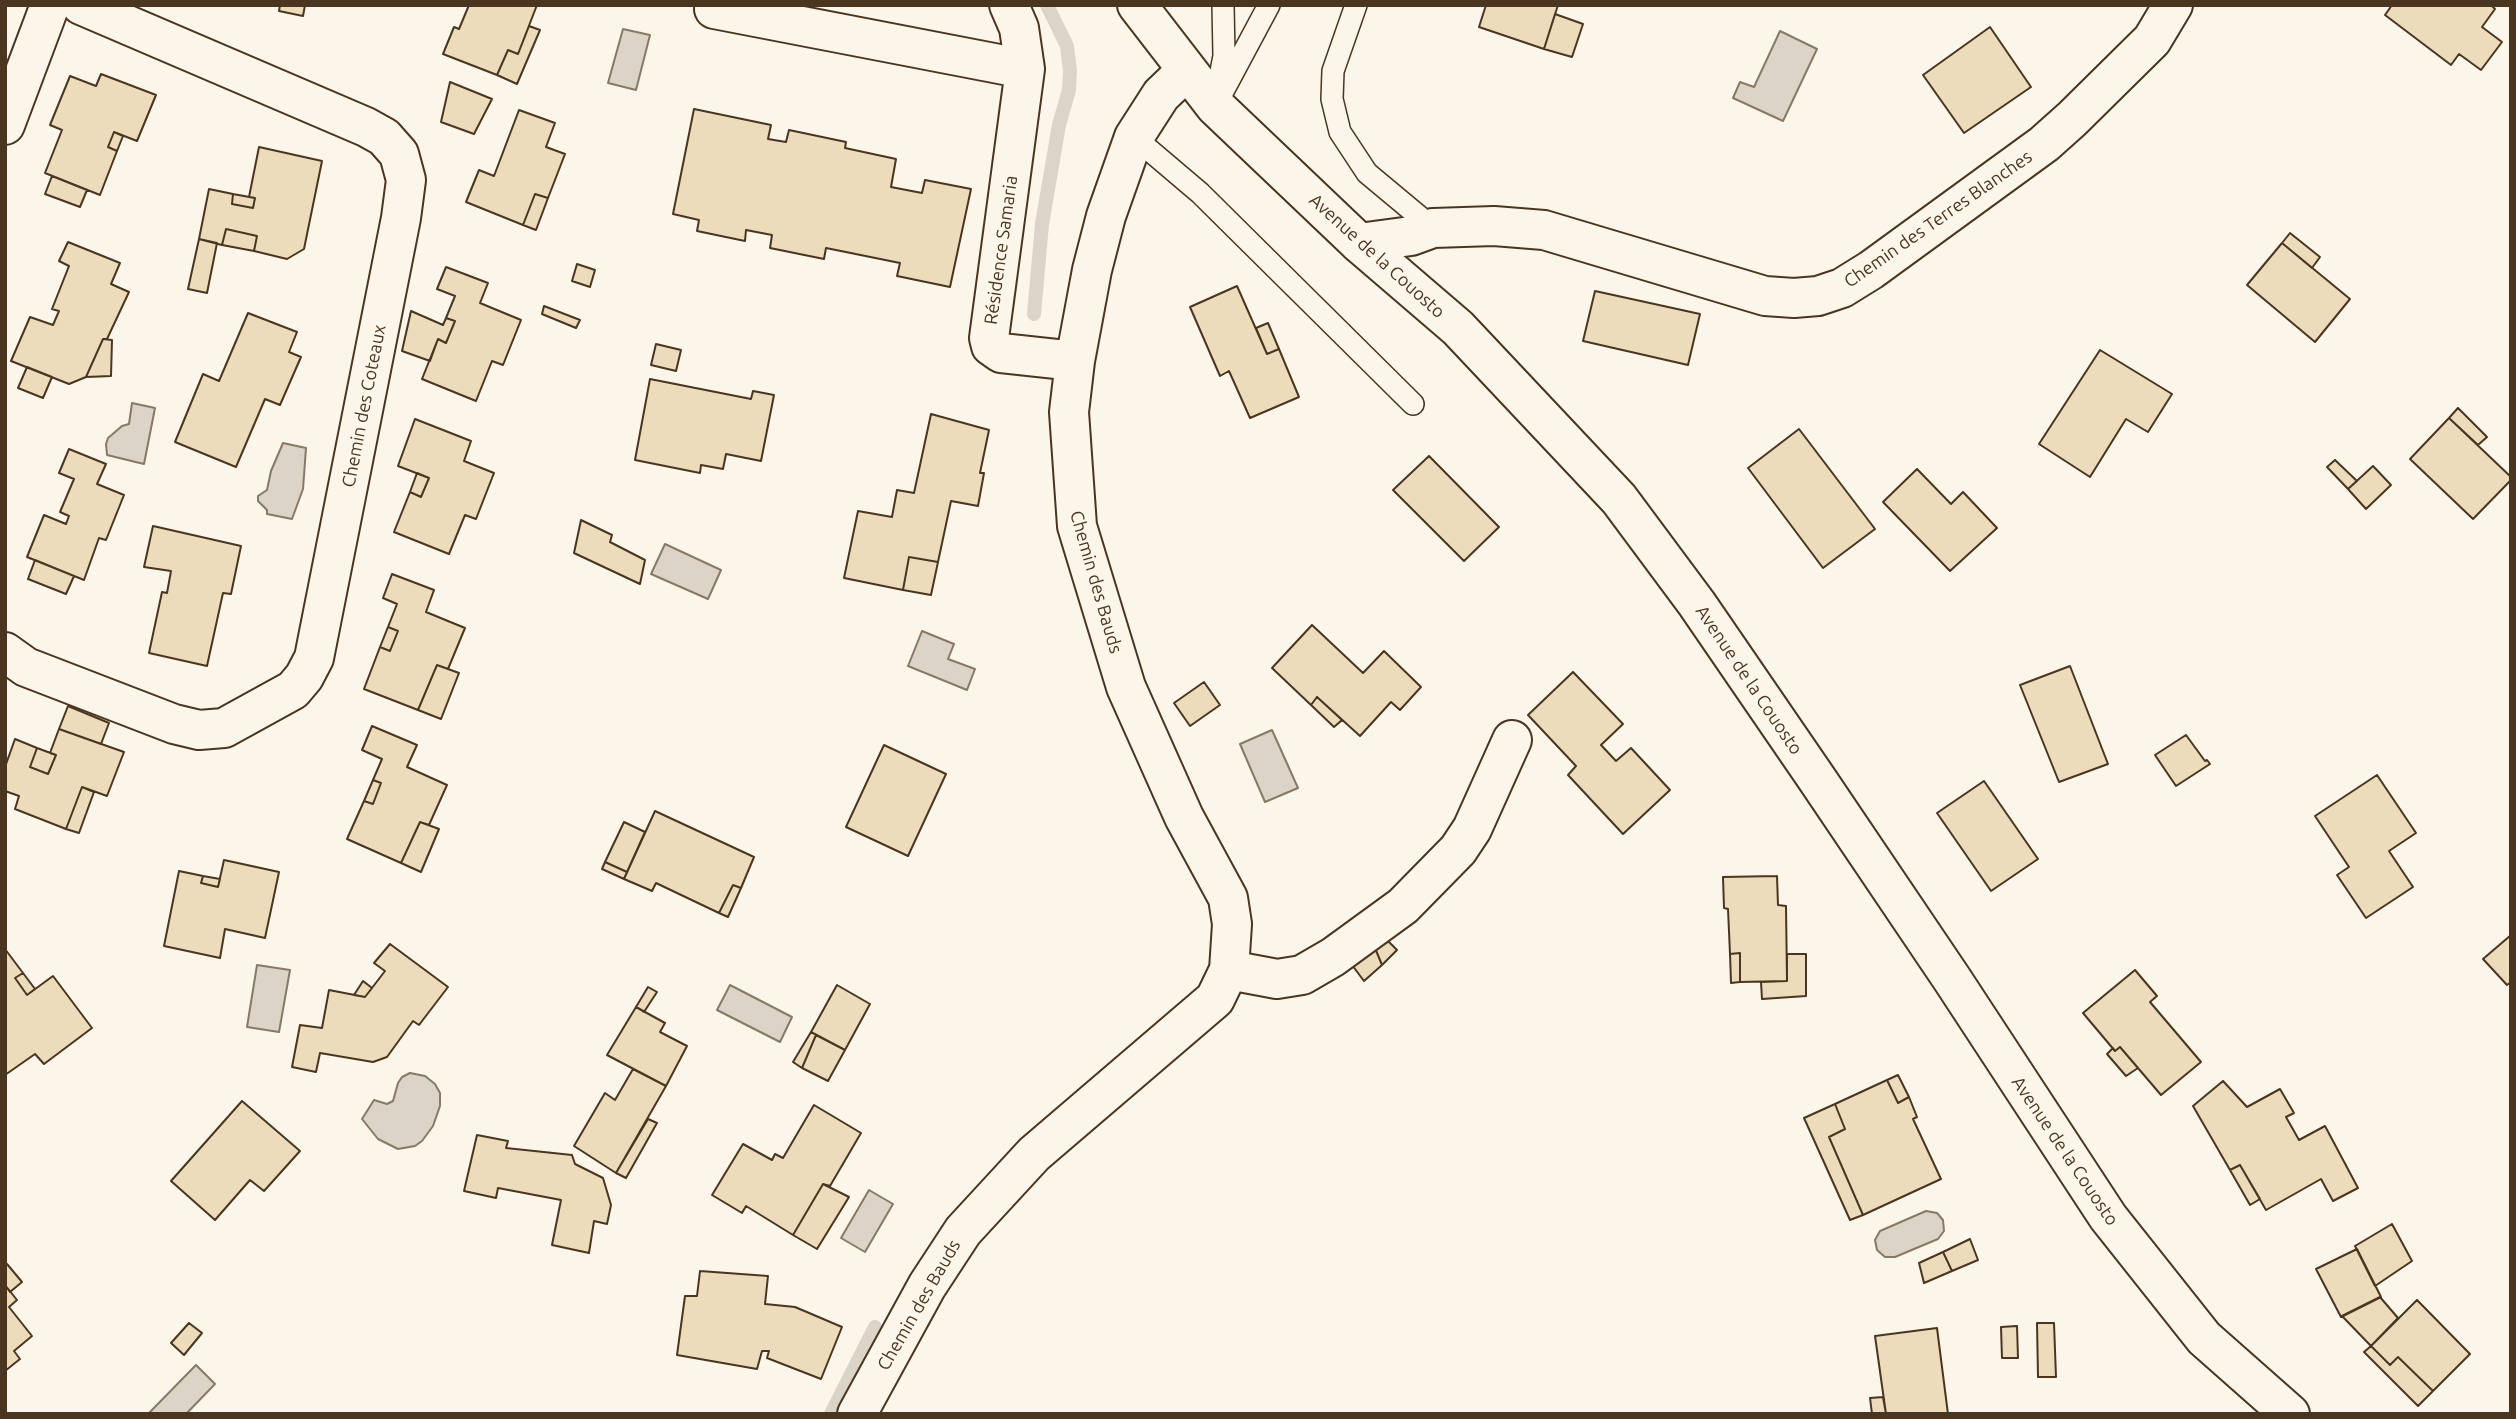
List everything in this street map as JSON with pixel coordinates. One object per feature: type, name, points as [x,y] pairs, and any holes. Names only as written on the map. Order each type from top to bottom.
[{"type":"street","points":[[5,125],[50,5]]},
{"type":"street","name":"Chemin des Coteaux","points":[[5,652],[26,667],[174,724],[199,730],[224,728],[293,690],[314,658],[401,218],[406,180],[398,154],[384,137],[375,132],[82,5]]},
{"type":"street","name":"Résidence Samaria","points":[[1009,5],[1019,28],[1025,69],[989,338],[991,346],[1001,353],[1074,361]]},
{"type":"street","name":"Avenue de la Couosto","points":[[1136,5],[1215,106],[1359,243],[1458,328],[1619,499],[1697,604],[1810,768],[2108,1217],[2204,1338],[2290,1414]]},
{"type":"street","name":"Chemin des Terres Blanches","points":[[1359,243],[1411,236],[1433,228],[1494,226],[1545,230],[1765,296],[1818,296],[1842,288],[1871,270],[2044,144],[2152,40],[2173,5]]},
{"type":"street","points":[[714,9],[1025,69]]},
{"type":"street","name":"Chemin des Bauds","points":[[857,1414],[927,1286],[963,1231],[1034,1154],[1215,999],[1230,970],[1232,924],[1228,898],[1184,817],[1126,687],[1077,526],[1069,412],[1074,361],[1091,270],[1133,137],[1161,95],[1186,71]]},
{"type":"street","points":[[1230,970],[1277,979],[1302,975],[1333,957],[1403,906],[1458,850],[1472,829],[1511,740]]},
{"type":"lane","points":[[1215,106],[1224,56],[1223,5]]},
{"type":"lane","points":[[1215,106],[1269,5]]},
{"type":"lane","points":[[1356,5],[1333,71],[1332,99],[1340,132],[1367,173],[1433,228]]},
{"type":"lane","points":[[1133,137],[1200,193],[1413,404]]},
{"type":"shaded area","points":[[623,29],[650,35],[636,90],[608,83]]},
{"type":"shaded area","points":[[1780,31],[1817,49],[1783,121],[1733,98],[1740,82],[1754,87]]},
{"type":"shaded area","points":[[132,403],[155,408],[144,464],[107,455],[108,438],[122,426],[129,424]]},
{"type":"shaded area","points":[[283,443],[306,448],[303,489],[292,519],[267,514],[267,510],[258,501],[258,496],[267,490],[271,471]]},
{"type":"shaded area","points":[[665,544],[721,570],[708,599],[651,574]]},
{"type":"shaded area","points":[[922,631],[954,644],[948,659],[975,669],[967,690],[908,666]]},
{"type":"shaded area","points":[[1272,730],[1298,788],[1265,802],[1240,744]]},
{"type":"shaded area","points":[[257,965],[290,970],[279,1032],[247,1027]]},
{"type":"shaded area","points":[[730,985],[792,1017],[780,1042],[717,1010]]},
{"type":"shaded area","points":[[410,1073],[425,1076],[435,1084],[440,1093],[440,1106],[433,1126],[422,1141],[415,1146],[398,1149],[378,1139],[362,1119],[374,1100],[387,1104],[393,1101],[398,1083]]},
{"type":"shaded area","points":[[869,1190],[893,1204],[865,1252],[841,1238]]},
{"type":"shaded area","points":[[1926,1211],[1937,1213],[1943,1220],[1944,1231],[1938,1239],[1895,1257],[1885,1257],[1877,1250],[1875,1240],[1880,1231]]},
{"type":"shaded area","points":[[196,1365],[215,1384],[186,1414],[148,1414]]},
{"type":"building","points":[[280,5],[305,5],[303,16],[279,11]]},
{"type":"building","points":[[469,5],[537,5],[518,54],[508,50],[497,75],[443,54],[454,27],[459,29]]},
{"type":"building","points":[[1486,5],[1558,5],[1544,49],[1479,27]]},
{"type":"building","points":[[2392,5],[2491,5],[2495,9],[2482,27],[2502,42],[2481,70],[2459,54],[2451,65],[2385,15]]},
{"type":"building","points":[[1555,14],[1583,24],[1572,57],[1544,49]]},
{"type":"building","points":[[529,26],[540,30],[517,84],[497,75],[508,50],[518,54]]},
{"type":"building","points":[[1990,27],[2031,87],[1964,133],[1923,75]]},
{"type":"building","points":[[101,74],[156,95],[137,141],[114,132],[108,147],[117,151],[100,195],[45,173],[62,130],[50,125],[70,76],[96,86]]},
{"type":"building","points":[[450,82],[492,99],[474,134],[441,122]]},
{"type":"building","points":[[694,109],[771,125],[768,139],[786,142],[789,130],[846,142],[845,148],[896,159],[891,187],[922,193],[925,180],[971,189],[950,287],[897,276],[900,263],[826,248],[824,259],[770,248],[772,235],[746,230],[745,241],[697,231],[699,220],[673,214]]},
{"type":"building","points":[[519,110],[555,123],[546,147],[565,154],[548,198],[535,194],[523,225],[466,202],[479,170],[494,176]]},
{"type":"building","points":[[114,132],[123,136],[117,151],[108,147]]},
{"type":"building","points":[[259,147],[322,161],[304,249],[287,259],[254,251],[257,236],[226,229],[222,245],[199,239],[209,189],[233,194],[232,204],[253,208],[255,198],[249,197]]},
{"type":"building","points":[[52,176],[87,190],[80,207],[45,194]]},
{"type":"building","points":[[233,194],[255,198],[253,208],[232,204]]},
{"type":"building","points":[[535,194],[548,198],[536,230],[523,225]]},
{"type":"building","points":[[226,229],[257,236],[254,251],[222,245]]},
{"type":"building","points":[[2290,233],[2320,257],[2312,268],[2282,243]]},
{"type":"building","points":[[199,239],[217,243],[207,293],[188,289]]},
{"type":"building","points":[[68,242],[120,263],[111,284],[129,292],[86,377],[69,384],[11,361],[30,317],[53,325],[59,311],[52,309],[69,266],[59,261]]},
{"type":"building","points":[[2282,243],[2350,299],[2315,342],[2247,285]]},
{"type":"building","points":[[577,264],[595,270],[590,287],[572,281]]},
{"type":"building","points":[[446,267],[488,283],[480,303],[521,320],[503,365],[492,361],[476,401],[422,379],[438,339],[446,343],[455,321],[446,318],[455,296],[437,289]]},
{"type":"building","points":[[1237,286],[1267,354],[1279,349],[1299,397],[1250,418],[1229,371],[1220,376],[1190,307]]},
{"type":"building","points":[[1595,291],[1700,314],[1688,365],[1583,341]]},
{"type":"building","points":[[544,306],[580,320],[576,328],[542,314]]},
{"type":"building","points":[[411,311],[443,325],[446,318],[455,321],[446,343],[438,339],[430,361],[402,351]]},
{"type":"building","points":[[248,313],[297,332],[289,352],[301,357],[280,405],[265,399],[236,467],[175,442],[203,374],[219,381]]},
{"type":"building","points":[[1268,323],[1279,349],[1267,354],[1256,328]]},
{"type":"building","points":[[103,339],[112,340],[111,376],[86,377]]},
{"type":"building","points":[[656,344],[681,350],[676,371],[651,365]]},
{"type":"building","points":[[2100,350],[2172,394],[2148,432],[2126,419],[2090,477],[2039,444]]},
{"type":"building","points":[[27,367],[52,377],[43,398],[18,388]]},
{"type":"building","points":[[650,379],[751,399],[753,391],[774,395],[761,461],[726,454],[723,469],[701,465],[700,473],[635,460]]},
{"type":"building","points":[[2458,408],[2487,437],[2478,445],[2449,418]]},
{"type":"building","points":[[931,414],[989,430],[980,473],[984,473],[978,506],[951,501],[938,562],[909,557],[903,590],[844,578],[858,511],[892,517],[897,490],[914,493]]},
{"type":"building","points":[[2449,418],[2511,477],[2473,519],[2410,459]]},
{"type":"building","points":[[415,419],[471,441],[464,461],[494,473],[476,519],[465,515],[449,554],[394,532],[410,492],[421,497],[429,478],[398,466]]},
{"type":"building","points":[[1799,429],[1875,529],[1823,568],[1748,468]]},
{"type":"building","points":[[69,449],[106,464],[97,484],[124,495],[106,540],[99,538],[84,580],[27,557],[44,515],[66,524],[69,516],[60,512],[74,479],[59,473]]},
{"type":"building","points":[[1429,456],[1499,527],[1464,561],[1393,490]]},
{"type":"building","points":[[2335,460],[2357,481],[2348,489],[2327,467]]},
{"type":"building","points":[[2373,466],[2391,485],[2366,509],[2348,489]]},
{"type":"building","points":[[1917,469],[1951,504],[1963,492],[1997,528],[1950,571],[1883,502]]},
{"type":"building","points":[[417,473],[429,478],[421,497],[410,492]]},
{"type":"building","points":[[581,520],[612,535],[610,542],[645,560],[640,584],[574,553]]},
{"type":"building","points":[[153,526],[241,546],[231,594],[223,593],[207,666],[149,653],[162,592],[167,593],[171,571],[144,567]]},
{"type":"building","points":[[909,557],[938,562],[931,595],[903,590]]},
{"type":"building","points":[[35,560],[74,576],[66,594],[28,579]]},
{"type":"building","points":[[392,574],[434,590],[426,612],[465,628],[448,669],[437,665],[418,710],[364,689],[380,647],[390,651],[398,631],[388,627],[397,604],[383,598]]},
{"type":"building","points":[[1312,625],[1363,673],[1384,651],[1421,687],[1400,710],[1391,702],[1360,736],[1317,697],[1311,705],[1272,668]]},
{"type":"building","points":[[388,627],[398,631],[390,651],[380,647]]},
{"type":"building","points":[[437,665],[459,673],[441,719],[418,710]]},
{"type":"building","points":[[2070,666],[2108,764],[2059,782],[2020,685]]},
{"type":"building","points":[[1573,672],[1623,724],[1601,745],[1616,761],[1631,748],[1670,790],[1623,834],[1568,775],[1576,766],[1528,715]]},
{"type":"building","points":[[1204,682],[1220,705],[1190,726],[1174,703]]},
{"type":"building","points":[[1317,697],[1342,720],[1334,727],[1311,705]]},
{"type":"building","points":[[68,706],[109,723],[101,744],[59,729]]},
{"type":"building","points":[[372,726],[417,745],[407,767],[447,785],[429,825],[420,822],[401,863],[347,839],[364,801],[373,804],[381,783],[373,780],[382,759],[362,750]]},
{"type":"building","points":[[59,729],[124,752],[107,796],[82,787],[66,829],[15,809],[19,796],[5,791],[5,767],[15,739],[37,748],[30,767],[48,774],[56,755],[50,753]]},
{"type":"building","points":[[2186,735],[2210,764],[2176,786],[2155,755]]},
{"type":"building","points":[[884,745],[946,774],[908,856],[846,827]]},
{"type":"building","points":[[37,748],[56,755],[48,774],[30,767]]},
{"type":"building","points":[[2377,775],[2416,833],[2389,851],[2413,887],[2366,918],[2337,875],[2349,867],[2315,816]]},
{"type":"building","points":[[373,780],[381,783],[373,804],[364,801]]},
{"type":"building","points":[[1984,781],[2038,859],[1991,891],[1937,813]]},
{"type":"building","points":[[82,787],[94,792],[79,833],[66,829]]},
{"type":"building","points":[[655,811],[754,857],[741,888],[733,885],[719,913],[656,883],[652,891],[624,879]]},
{"type":"building","points":[[420,822],[439,829],[421,872],[401,863]]},
{"type":"building","points":[[624,822],[645,832],[627,872],[605,862]]},
{"type":"building","points":[[224,860],[279,872],[265,938],[225,929],[220,958],[164,946],[179,871],[203,876],[201,883],[218,887]]},
{"type":"building","points":[[605,862],[627,872],[624,879],[602,869]]},
{"type":"building","points":[[203,876],[220,879],[218,887],[201,883]]},
{"type":"building","points":[[1777,876],[1778,905],[1786,906],[1787,981],[1740,982],[1740,953],[1730,954],[1723,877]]},
{"type":"building","points":[[733,885],[741,888],[728,917],[719,913]]},
{"type":"building","points":[[2511,935],[2511,982],[2507,985],[2483,959]]},
{"type":"building","points":[[1383,936],[1397,950],[1382,965],[1375,948]]},
{"type":"building","points":[[390,944],[448,987],[419,1025],[413,1021],[387,1057],[373,1062],[320,1053],[316,1072],[292,1067],[300,1025],[322,1028],[329,990],[365,997],[385,971],[374,963]]},
{"type":"building","points":[[1375,948],[1382,965],[1364,981],[1352,965]]},
{"type":"building","points":[[5,949],[23,973],[15,978],[27,995],[53,976],[92,1028],[44,1064],[35,1054],[5,1075]]},
{"type":"building","points":[[1740,953],[1740,982],[1731,983],[1730,954]]},
{"type":"building","points":[[1787,954],[1806,954],[1806,996],[1762,999],[1761,982],[1787,981]]},
{"type":"building","points":[[2135,970],[2157,996],[2150,1002],[2201,1062],[2161,1095],[2120,1047],[2115,1051],[2083,1013]]},
{"type":"building","points":[[23,973],[35,989],[27,995],[15,978]]},
{"type":"building","points":[[363,981],[372,988],[365,997],[354,995]]},
{"type":"building","points":[[837,985],[870,1004],[845,1050],[811,1032]]},
{"type":"building","points":[[648,987],[657,992],[644,1012],[636,1007]]},
{"type":"building","points":[[636,1007],[665,1023],[660,1032],[687,1046],[666,1086],[607,1055]]},
{"type":"building","points":[[811,1032],[816,1035],[802,1068],[793,1062]]},
{"type":"building","points":[[816,1035],[845,1050],[828,1081],[802,1068]]},
{"type":"building","points":[[2120,1047],[2138,1068],[2126,1076],[2107,1054],[2113,1048],[2115,1051]]},
{"type":"building","points":[[633,1069],[666,1086],[616,1173],[574,1146],[605,1093],[615,1100]]},
{"type":"building","points":[[1898,1075],[1909,1097],[1898,1103],[1887,1080]]},
{"type":"building","points":[[1887,1080],[1898,1103],[1909,1097],[1917,1117],[1913,1119],[1941,1179],[1863,1215],[1829,1137],[1845,1129],[1835,1104]]},
{"type":"building","points":[[2223,1081],[2247,1107],[2280,1089],[2294,1113],[2286,1117],[2299,1140],[2325,1126],[2358,1188],[2333,1201],[2321,1179],[2266,1210],[2240,1165],[2230,1170],[2193,1106]]},
{"type":"building","points":[[242,1101],[300,1151],[264,1191],[250,1180],[215,1220],[171,1181]]},
{"type":"building","points":[[1835,1104],[1845,1129],[1829,1137],[1863,1215],[1850,1220],[1804,1118]]},
{"type":"building","points":[[814,1105],[861,1133],[830,1186],[823,1184],[793,1235],[746,1206],[742,1213],[712,1195],[743,1144],[772,1160],[775,1154],[783,1158]]},
{"type":"building","points":[[648,1119],[657,1123],[626,1178],[616,1173]]},
{"type":"building","points":[[477,1135],[508,1141],[506,1148],[572,1155],[575,1164],[603,1178],[611,1205],[607,1224],[594,1221],[589,1253],[552,1245],[561,1200],[498,1188],[496,1198],[464,1191]]},
{"type":"building","points":[[2240,1165],[2260,1199],[2250,1205],[2230,1170]]},
{"type":"building","points":[[823,1184],[849,1197],[817,1249],[793,1235]]},
{"type":"building","points":[[2392,1224],[2412,1261],[2375,1286],[2355,1246]]},
{"type":"building","points":[[1970,1239],[1978,1260],[1952,1271],[1943,1252]]},
{"type":"building","points":[[2357,1249],[2381,1297],[2341,1317],[2316,1269]]},
{"type":"building","points":[[1943,1252],[1952,1271],[1924,1283],[1919,1263]]},
{"type":"building","points":[[7,1264],[22,1282],[10,1292],[5,1285]]},
{"type":"building","points":[[700,1271],[768,1276],[765,1304],[795,1307],[842,1327],[821,1379],[767,1358],[769,1351],[762,1351],[757,1369],[677,1355],[685,1296],[697,1296]]},
{"type":"building","points":[[5,1285],[17,1300],[9,1307],[32,1336],[14,1351],[20,1359],[5,1371]]},
{"type":"building","points":[[2380,1297],[2398,1318],[2371,1346],[2342,1316]]},
{"type":"building","points":[[2417,1300],[2470,1354],[2433,1391],[2398,1357],[2390,1365],[2371,1346]]},
{"type":"building","points":[[189,1323],[202,1333],[184,1355],[171,1343]]},
{"type":"building","points":[[2037,1323],[2054,1323],[2056,1377],[2038,1377]]},
{"type":"building","points":[[2017,1326],[2018,1358],[2002,1358],[2001,1327]]},
{"type":"building","points":[[1937,1328],[1948,1414],[1886,1414],[1875,1336]]},
{"type":"building","points":[[2371,1346],[2390,1365],[2398,1357],[2433,1391],[2418,1406],[2364,1352]]},
{"type":"building","points":[[1883,1397],[1886,1414],[1872,1414],[1870,1398]]},
{"type":"waterway","points":[[1034,314],[1042,224],[1059,125],[1069,90],[1070,71],[1067,46],[1047,5]]},
{"type":"waterway","points":[[831,1414],[875,1327]]}]
